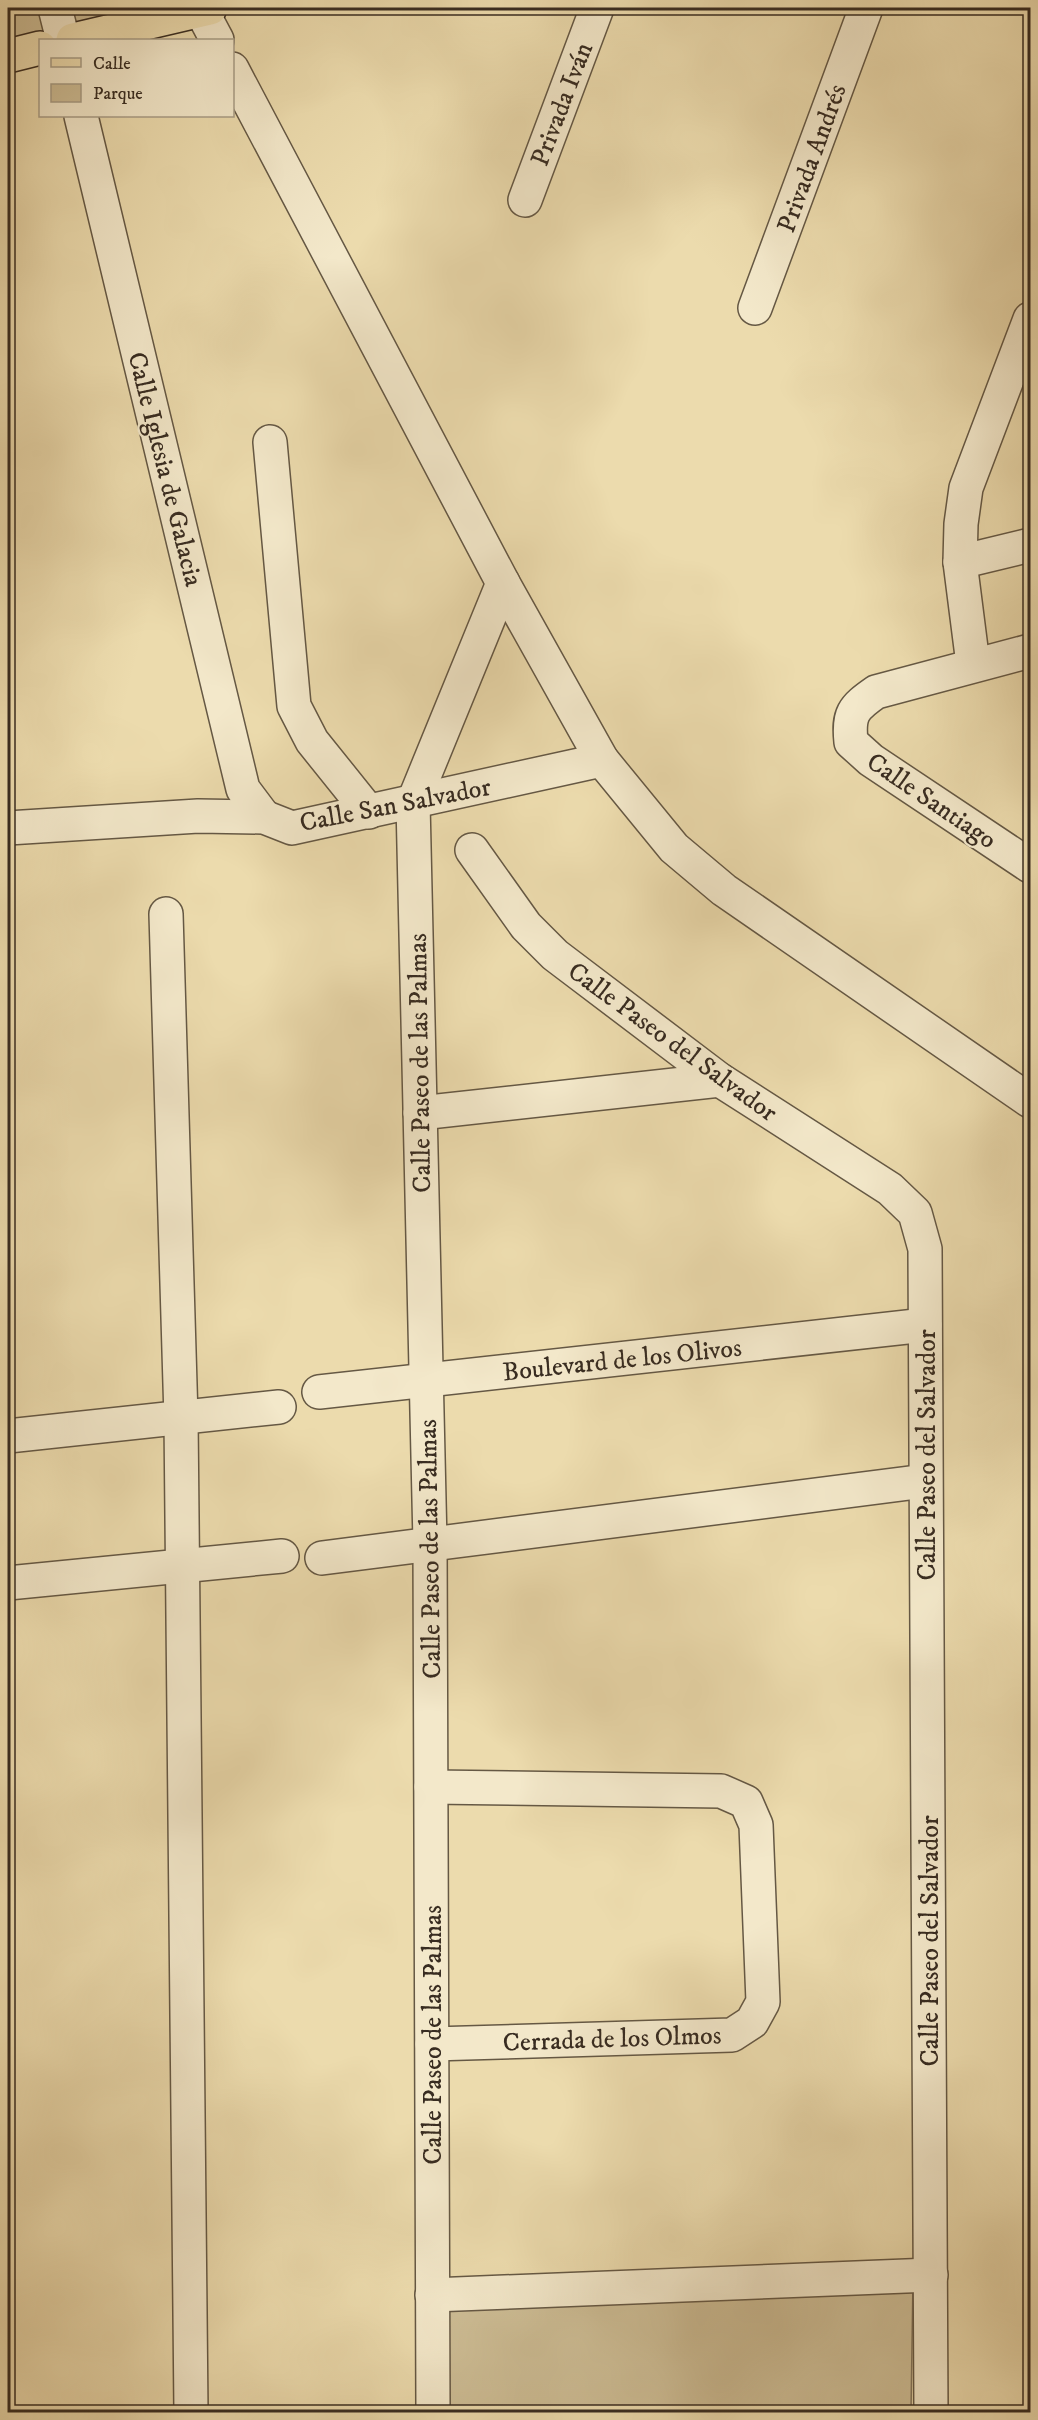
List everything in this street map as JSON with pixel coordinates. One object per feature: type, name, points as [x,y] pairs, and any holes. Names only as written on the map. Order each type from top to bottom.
[{"type":"main road","points":[[77,39],[204,8]]},
{"type":"main road","points":[[8,56],[39,48]]},
{"type":"street","points":[[55,8],[63,39]]},
{"type":"street","points":[[204,8],[217,39]]},
{"type":"street","name":"Privada Iván","points":[[525,200],[597,8]]},
{"type":"street","name":"Privada Andrés","points":[[755,308],[866,8]]},
{"type":"street","points":[[234,73],[503,583],[602,760],[674,848],[724,890],[1030,1101]]},
{"type":"street","name":"Calle Iglesia de Galacia","points":[[81,117],[243,789],[264,817]]},
{"type":"street","points":[[1030,319],[966,488],[961,524],[960,562],[974,664],[1030,651]]},
{"type":"street","points":[[270,442],[294,706],[312,741],[369,812]]},
{"type":"street","points":[[960,562],[1030,545]]},
{"type":"street","points":[[413,803],[503,583]]},
{"type":"street","name":"Calle Santiago","points":[[974,664],[876,692],[856,706],[849,724],[851,742],[871,760],[1030,866]]},
{"type":"street","name":"Calle San Salvador","points":[[8,828],[198,816],[264,817],[292,828],[602,760]]},
{"type":"street","name":"Calle Paseo de las Palmas","points":[[413,803],[430,1543],[433,2412]]},
{"type":"street","name":"Calle Paseo del Salvador","points":[[472,850],[526,926],[555,955],[720,1080],[890,1189],[915,1214],[925,1249],[931,2412]]},
{"type":"street","points":[[166,914],[182,1419],[181,1566],[191,2412]]},
{"type":"street","points":[[420,1113],[720,1080]]},
{"type":"street","name":"Boulevard de los Olivos","points":[[319,1392],[925,1325]]},
{"type":"street","points":[[8,1436],[279,1407]]},
{"type":"street","points":[[322,1558],[925,1481]]},
{"type":"street","points":[[8,1583],[282,1556]]},
{"type":"street","name":"Cerrada de los Olmos","points":[[431,1787],[721,1791],[746,1802],[756,1825],[763,2002],[752,2022],[732,2036],[432,2044]]},
{"type":"street","points":[[432,2295],[931,2275]]},
{"type":"green space","points":[[8,8],[197,8],[64,39],[39,39],[39,45],[8,52]]},
{"type":"green space","points":[[913,2278],[911,2412],[436,2412],[434,2296]]}]
